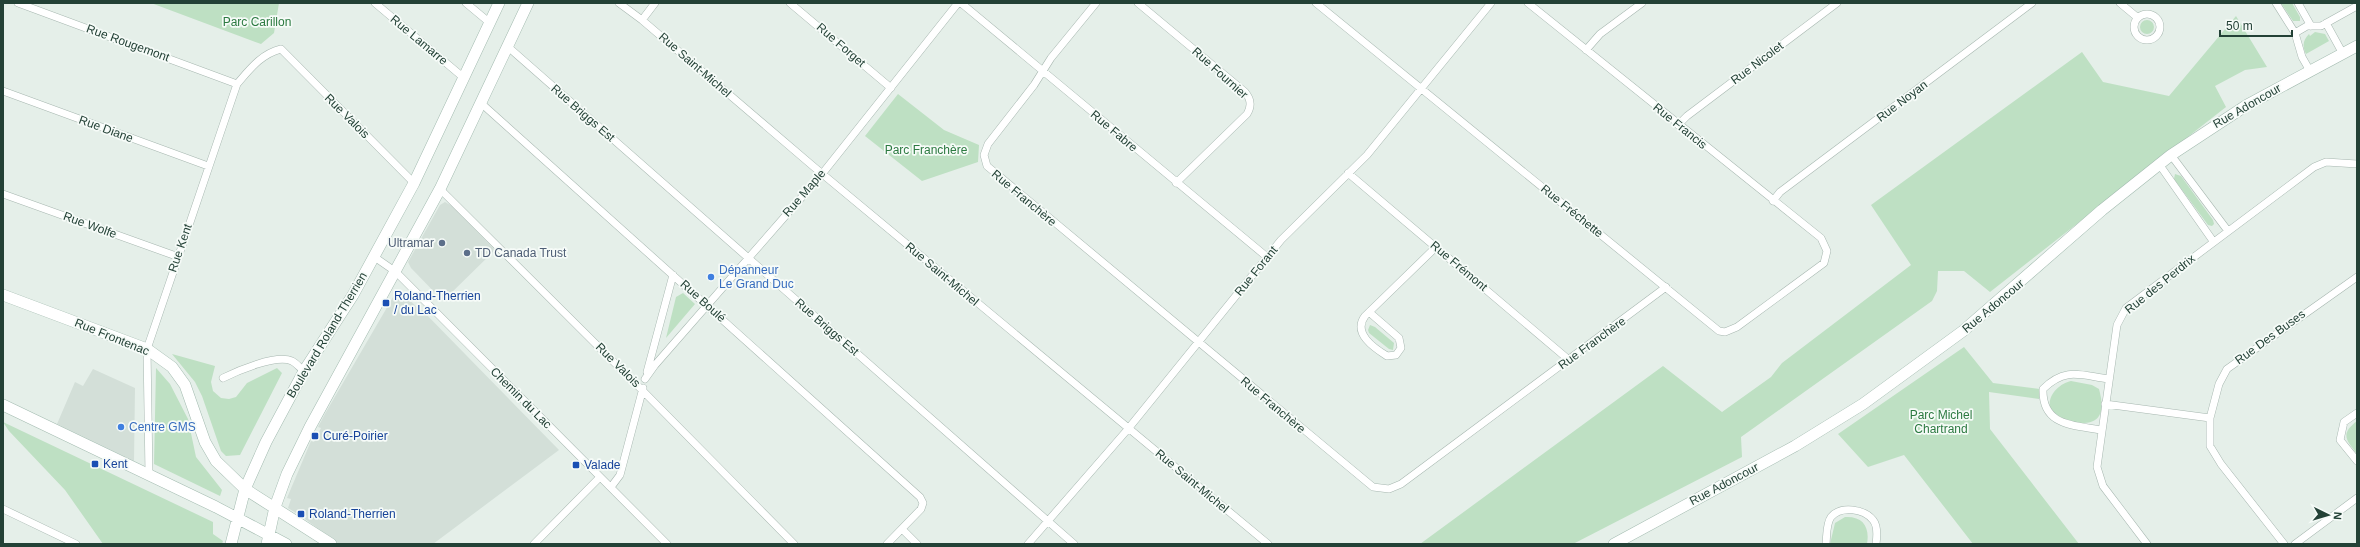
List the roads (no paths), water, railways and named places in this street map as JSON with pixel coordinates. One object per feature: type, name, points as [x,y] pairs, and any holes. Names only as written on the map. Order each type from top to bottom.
[{"type":"main road","name":"Boulevard Roland-Therrien","points":[[231,544],[245,489],[266,442],[304,371],[353,295],[372,256],[414,183],[500,3]]},
{"type":"main road","points":[[268,539],[275,507],[287,474],[310,427],[440,189],[482,104],[507,46],[528,3]]},
{"type":"main road","name":"Rue Adoncour","points":[[1620,543],[1796,446],[1914,369],[2004,298],[2102,210],[2171,155],[2235,112],[2357,46]]},
{"type":"main road","name":"Rue Frontenac","points":[[3,295],[147,348],[172,367],[185,385],[205,442],[216,461],[245,489],[330,544]]},
{"type":"main road","points":[[3,405],[237,519],[268,539],[286,544]]},
{"type":"street","name":"Rue Rougemont","points":[[18,3],[237,84]]},
{"type":"street","name":"Rue Lamarre","points":[[375,3],[464,78]]},
{"type":"street","points":[[466,3],[490,23]]},
{"type":"street","name":"Rue Saint-Michel","points":[[618,3],[642,20],[822,174],[1268,544]]},
{"type":"street","points":[[642,20],[655,3]]},
{"type":"street","name":"Rue Forget","points":[[790,3],[891,88]]},
{"type":"street","name":"Rue Maple","points":[[645,379],[650,370],[822,174],[958,3]]},
{"type":"street","name":"Rue Fabre","points":[[961,3],[1267,257]]},
{"type":"street","points":[[1043,71],[1050,58],[1096,3]]},
{"type":"street","name":"Rue Fournier","points":[[1138,3],[1245,92],[1250,99],[1249,110],[1244,117],[1176,183]]},
{"type":"street","name":"Rue Fréchette","points":[[1316,3],[1715,328],[1725,332],[1737,328],[1816,270],[1824,263],[1828,251]]},
{"type":"street","name":"Rue Forant","points":[[1028,544],[1128,429],[1267,257],[1291,229],[1375,146],[1491,3]]},
{"type":"street","name":"Rue Francis","points":[[1528,3],[1820,238],[1828,251]]},
{"type":"street","points":[[1586,50],[1600,34],[1642,3]]},
{"type":"street","name":"Rue Nicolet","points":[[1678,125],[1687,116],[1837,3]]},
{"type":"street","name":"Rue Noyan","points":[[1773,200],[1780,192],[2032,3]]},
{"type":"street","points":[[2120,3],[2138,18]]},
{"type":"street","points":[[2276,3],[2295,33],[2302,57],[2310,72]]},
{"type":"street","points":[[2298,3],[2311,26]]},
{"type":"street","points":[[2295,33],[2311,26],[2318,26],[2326,23],[2357,6]]},
{"type":"street","points":[[2326,23],[2343,54]]},
{"type":"street","name":"Rue Briggs Est","points":[[507,46],[1074,544]]},
{"type":"street","name":"Rue Kent","points":[[149,475],[147,348],[176,256],[237,84],[264,57],[281,49]]},
{"type":"street","name":"Rue Valois","points":[[281,49],[414,183]]},
{"type":"street","name":"Rue Franchère","points":[[1043,71],[1034,85],[988,144],[984,155],[987,166],[1366,482],[1383,489],[1401,484],[1570,360],[1666,287]]},
{"type":"street","name":"Rue Diane","points":[[3,91],[208,166]]},
{"type":"street","name":"Rue Boulé","points":[[482,104],[673,274],[922,500],[921,509],[902,529]]},
{"type":"street","points":[[2171,155],[2228,231]]},
{"type":"street","name":"Rue des Perdrix","points":[[2146,544],[2103,486],[2097,467],[2116,326],[2126,308],[2213,241],[2314,167],[2333,162],[2357,164]]},
{"type":"street","points":[[2159,164],[2213,241]]},
{"type":"street","name":"Rue Frémont","points":[[1348,173],[1570,360]]},
{"type":"street","name":"Rue Valois","points":[[440,189],[794,544]]},
{"type":"street","name":"Rue Wolfe","points":[[3,194],[176,256]]},
{"type":"street","points":[[1369,312],[1400,340],[1401,348],[1396,355],[1390,357],[1385,355],[1362,334],[1361,323],[1369,312],[1436,247]]},
{"type":"street","name":"Chemin du Lac","points":[[372,256],[396,272],[667,544]]},
{"type":"street","name":"Rue Maple","points":[[611,487],[620,476],[673,274]]},
{"type":"street","name":"Rue Des Buses","points":[[2284,544],[2210,446],[2210,418],[2219,384],[2227,369],[2357,276]]},
{"type":"street","points":[[223,378],[239,370],[278,360],[291,361],[304,371]]},
{"type":"street","points":[[2101,430],[2064,423],[2051,416],[2045,407],[2043,389],[2061,375],[2072,374],[2108,380]]},
{"type":"street","points":[[2105,404],[2210,418]]},
{"type":"street","points":[[2357,413],[2344,422],[2340,440],[2357,461]]},
{"type":"street","points":[[534,544],[600,477]]},
{"type":"street","points":[[2295,544],[2357,498]]},
{"type":"street","points":[[3,510],[76,544]]},
{"type":"street","points":[[1826,544],[1828,524],[1832,517],[1840,511],[1852,510],[1866,514],[1874,521],[1877,535],[1876,544]]},
{"type":"street","points":[[887,544],[902,529],[917,544]]},
{"type":"place","name":"Ultramar","points":[[442,243]]},
{"type":"place","name":"TD Canada Trust","points":[[467,253]]},
{"type":"place","name":"Dépanneur Le Grand Duc","points":[[711,277]]},
{"type":"place","name":"Roland-Therrien / du Lac","points":[[386,303]]},
{"type":"place","name":"Centre GMS","points":[[121,427]]},
{"type":"place","name":"Curé-Poirier","points":[[315,436]]},
{"type":"place","name":"Kent","points":[[95,464]]},
{"type":"place","name":"Valade","points":[[576,465]]},
{"type":"place","name":"Roland-Therrien","points":[[301,514]]},
{"type":"park label","name":"Parc Carillon","points":[[257,22]]},
{"type":"park label","name":"Parc Franchère","points":[[926,150]]},
{"type":"park label","name":"Parc Michel Chartrand","points":[[1941,422]]}]
